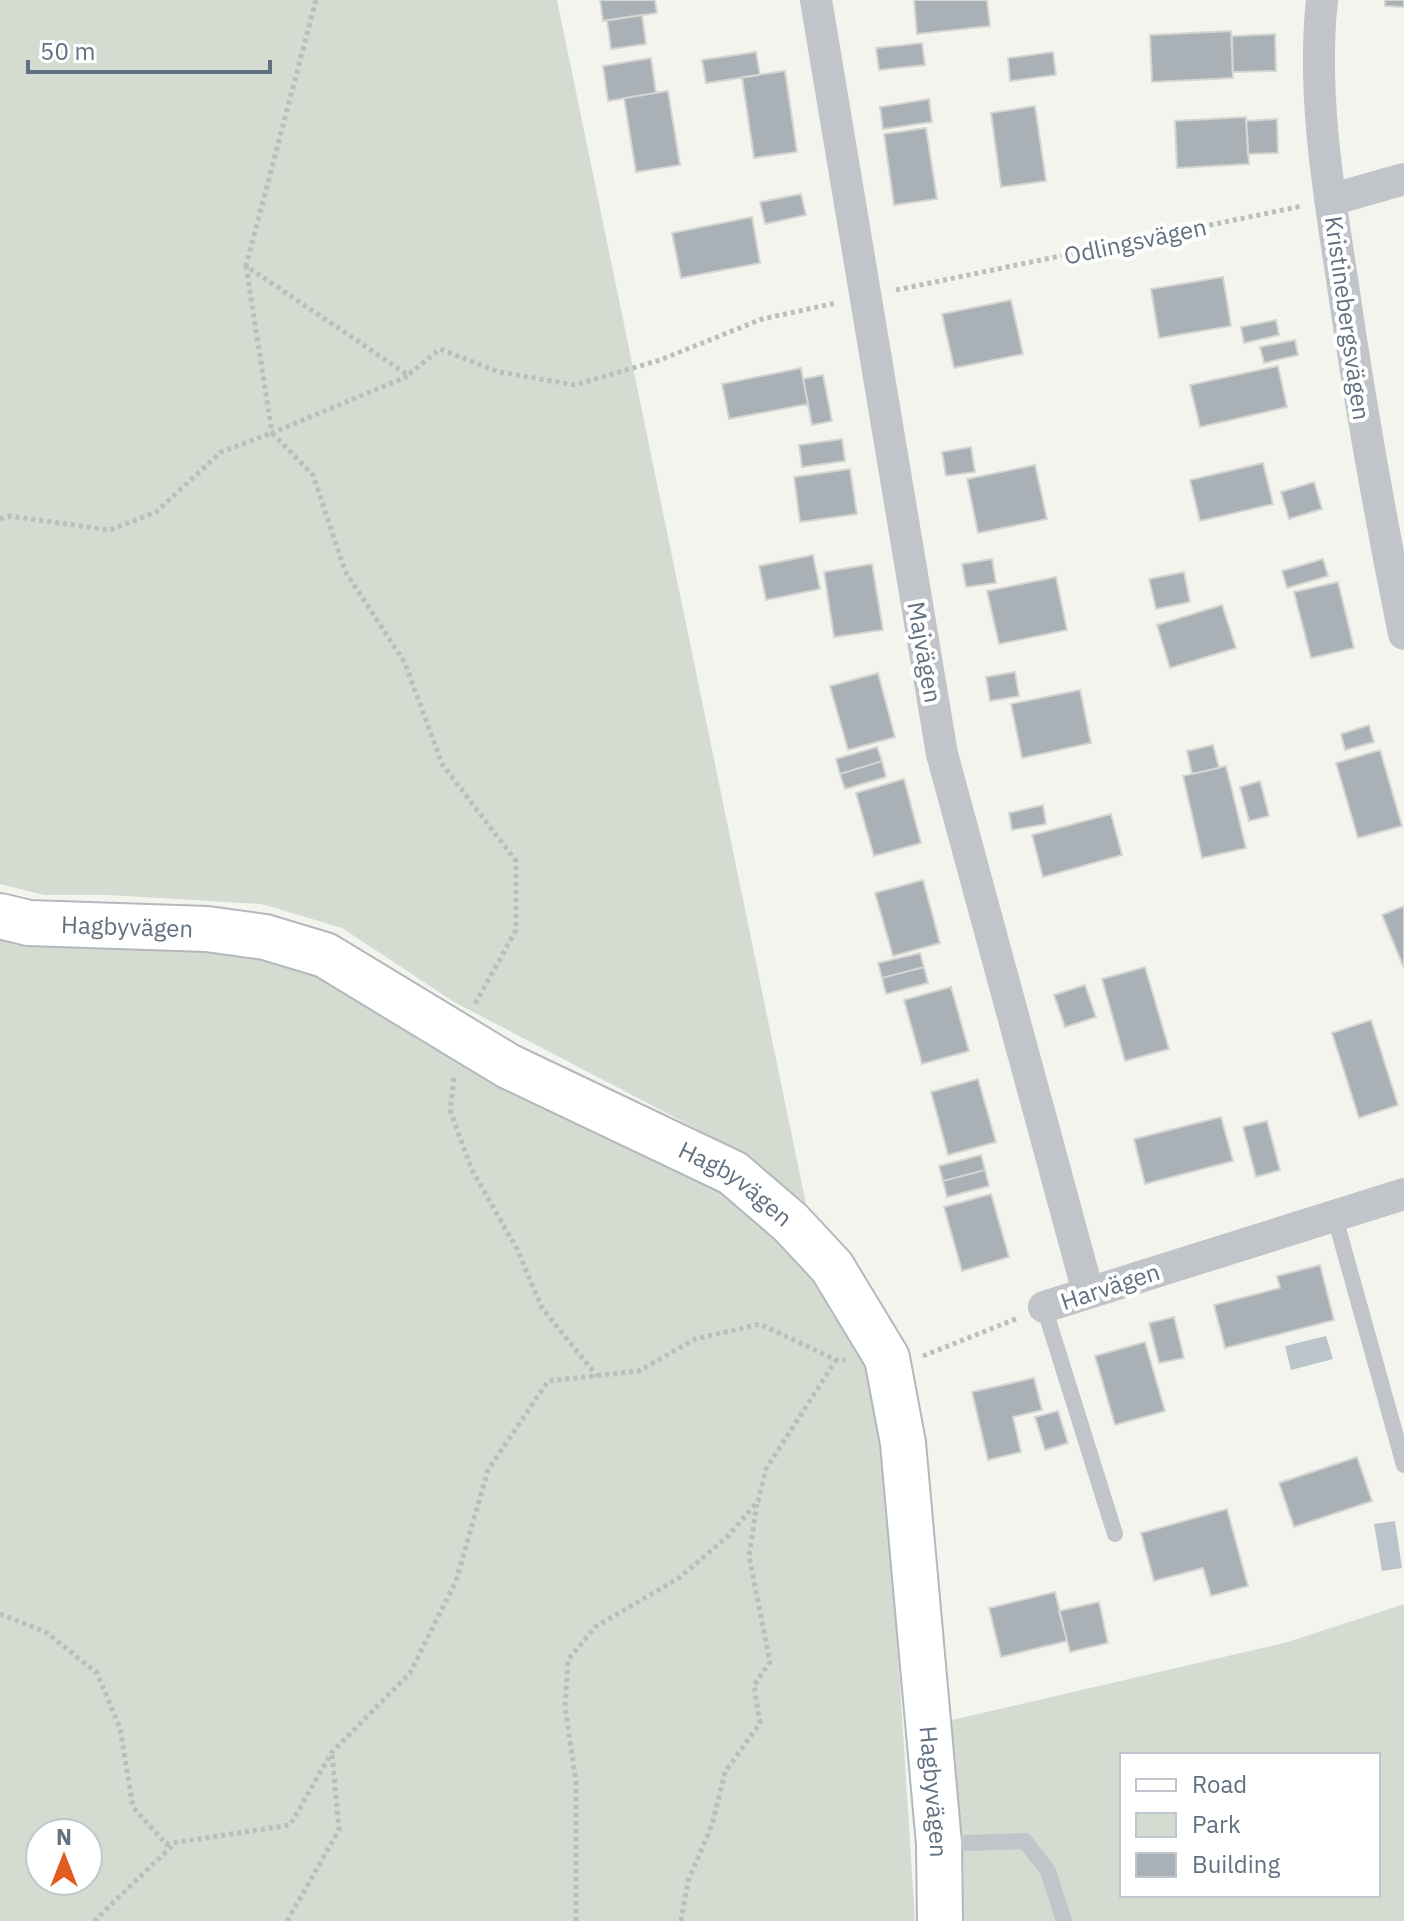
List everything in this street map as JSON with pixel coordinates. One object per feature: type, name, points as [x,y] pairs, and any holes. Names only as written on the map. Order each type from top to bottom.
[{"type":"street","name":"Majvägen","points":[[816,0],[942,754],[1088,1292]]},
{"type":"street","name":"Kristinebergsvägen","points":[[1322,0],[1318,40],[1330,200],[1366,441],[1404,634]]},
{"type":"street","points":[[1330,200],[1404,179]]},
{"type":"street","name":"Hagbyvägen","points":[[0,916],[29,923],[207,929],[265,937],[325,955],[508,1066],[733,1173],[791,1223],[832,1267],[887,1358],[903,1443],[939,1844],[940,1921]]},
{"type":"street","name":"Harvägen","points":[[1044,1307],[1404,1194]]},
{"type":"lane","points":[[1334,1214],[1404,1465]]},
{"type":"lane","name":"Harvägen","points":[[1044,1307],[1115,1534]]},
{"type":"lane","points":[[939,1844],[1025,1841],[1048,1871],[1064,1921]]},
{"type":"path","points":[[316,0],[246,266],[272,433],[313,475],[345,571],[405,663],[442,764],[516,861],[516,930],[458,1035],[450,1110],[472,1170],[517,1249],[542,1308],[597,1376]]},
{"type":"path","name":"Odlingsvägen","points":[[408,375],[440,349],[499,372],[575,385],[660,360],[762,319],[1330,200]]},
{"type":"path","points":[[246,266],[408,375]]},
{"type":"path","points":[[0,519],[9,516],[110,530],[156,512],[221,452],[408,375]]},
{"type":"path","points":[[0,1614],[46,1632],[97,1673],[120,1728],[133,1807],[166,1844],[290,1825],[332,1752],[410,1673],[456,1581],[488,1470],[548,1381],[639,1371],[695,1339],[760,1324],[836,1360],[887,1358]]},
{"type":"path","points":[[681,1921],[688,1881],[712,1825],[725,1772],[760,1723],[754,1685],[770,1662],[749,1556],[766,1469],[836,1360]]},
{"type":"path","points":[[576,1921],[576,1782],[565,1707],[568,1660],[595,1627],[679,1578],[727,1537],[758,1501]]},
{"type":"path","points":[[287,1921],[339,1830],[332,1752]]},
{"type":"path","points":[[94,1921],[176,1842]]},
{"type":"green space","points":[[0,0],[557,0],[806,1204],[743,1153],[454,1002],[342,928],[262,904],[109,895],[44,895],[0,884]]},
{"type":"green space","points":[[0,935],[56,946],[270,953],[369,1004],[480,1077],[720,1183],[774,1231],[815,1282],[872,1371],[885,1447],[915,1921],[0,1921]]},
{"type":"green space","points":[[1404,1604],[1404,1921],[962,1921],[948,1721],[1288,1642]]},
{"type":"shaded area","points":[[1326,1336],[1333,1359],[1291,1370],[1285,1346]]},
{"type":"shaded area","points":[[1395,1521],[1402,1568],[1382,1571],[1374,1524]]},
{"type":"building","points":[[600,0],[655,0],[657,13],[603,21]]},
{"type":"building","points":[[914,0],[987,0],[990,26],[917,34]]},
{"type":"building","points":[[1385,0],[1404,0],[1404,7],[1385,6]]},
{"type":"building","points":[[642,15],[646,44],[611,49],[607,20]]},
{"type":"building","points":[[1231,31],[1233,78],[1152,82],[1150,35]]},
{"type":"building","points":[[1275,34],[1276,71],[1233,72],[1232,36]]},
{"type":"building","points":[[922,43],[925,65],[879,70],[876,48]]},
{"type":"building","points":[[756,52],[760,75],[706,83],[702,60]]},
{"type":"building","points":[[1053,52],[1056,75],[1010,81],[1008,58]]},
{"type":"building","points":[[651,58],[656,93],[608,101],[603,66]]},
{"type":"building","points":[[785,71],[797,152],[754,158],[742,77]]},
{"type":"building","points":[[668,91],[680,165],[636,172],[624,98]]},
{"type":"building","points":[[929,99],[932,122],[883,129],[880,107]]},
{"type":"building","points":[[1035,106],[1046,181],[1001,187],[991,113]]},
{"type":"building","points":[[1246,117],[1249,164],[1177,168],[1175,121]]},
{"type":"building","points":[[1277,119],[1278,153],[1248,154],[1246,121]]},
{"type":"building","points":[[926,128],[937,199],[894,205],[884,134]]},
{"type":"building","points":[[801,194],[806,215],[765,224],[760,202]]},
{"type":"building","points":[[752,217],[760,263],[681,278],[672,233]]},
{"type":"building","points":[[1223,277],[1231,326],[1159,338],[1151,289]]},
{"type":"building","points":[[1011,300],[1023,354],[954,368],[942,314]]},
{"type":"building","points":[[1276,320],[1279,335],[1244,343],[1241,327]]},
{"type":"building","points":[[1295,340],[1298,355],[1264,363],[1260,347]]},
{"type":"building","points":[[1278,366],[1287,407],[1200,427],[1190,385]]},
{"type":"building","points":[[801,368],[808,404],[729,419],[722,384]]},
{"type":"building","points":[[823,375],[832,421],[812,425],[803,379]]},
{"type":"building","points":[[842,439],[845,461],[802,467],[799,445]]},
{"type":"building","points":[[971,447],[975,472],[946,476],[942,452]]},
{"type":"building","points":[[1263,463],[1273,504],[1200,521],[1190,480]]},
{"type":"building","points":[[1035,465],[1047,519],[978,533],[967,479]]},
{"type":"building","points":[[850,469],[857,514],[800,522],[794,477]]},
{"type":"building","points":[[1314,482],[1322,509],[1289,519],[1281,492]]},
{"type":"building","points":[[813,555],[820,589],[766,600],[759,566]]},
{"type":"building","points":[[992,559],[996,583],[966,587],[962,564]]},
{"type":"building","points":[[1323,559],[1328,576],[1287,588],[1282,571]]},
{"type":"building","points":[[872,564],[883,630],[834,637],[824,572]]},
{"type":"building","points":[[1184,572],[1190,602],[1156,609],[1149,579]]},
{"type":"building","points":[[1056,577],[1067,630],[999,644],[987,591]]},
{"type":"building","points":[[1338,582],[1354,648],[1311,658],[1294,592]]},
{"type":"building","points":[[1222,605],[1236,648],[1170,668],[1157,625]]},
{"type":"building","points":[[1015,672],[1019,696],[990,701],[986,677]]},
{"type":"building","points":[[878,673],[895,737],[848,750],[830,686]]},
{"type":"building","points":[[1080,690],[1091,743],[1022,758],[1011,704]]},
{"type":"building","points":[[1369,725],[1374,742],[1345,750],[1341,734]]},
{"type":"building","points":[[1213,745],[1219,768],[1192,774],[1187,751]]},
{"type":"building","points":[[877,747],[882,761],[840,774],[836,759]]},
{"type":"building","points":[[1380,750],[1402,826],[1358,838],[1336,763]]},
{"type":"building","points":[[882,761],[886,777],[845,789],[840,774]]},
{"type":"building","points":[[1226,766],[1246,848],[1202,858],[1183,776]]},
{"type":"building","points":[[904,779],[921,843],[874,856],[856,793]]},
{"type":"building","points":[[1260,781],[1269,816],[1249,821],[1240,787]]},
{"type":"building","points":[[1043,805],[1046,824],[1012,830],[1009,813]]},
{"type":"building","points":[[1111,814],[1122,855],[1043,877],[1032,835]]},
{"type":"building","points":[[923,880],[940,943],[893,956],[875,893]]},
{"type":"building","points":[[1404,906],[1404,968],[1382,915]]},
{"type":"building","points":[[920,953],[924,967],[882,978],[878,963]]},
{"type":"building","points":[[924,967],[928,983],[886,994],[882,978]]},
{"type":"building","points":[[1145,967],[1169,1049],[1125,1061],[1102,979]]},
{"type":"building","points":[[1085,985],[1096,1017],[1065,1027],[1054,995]]},
{"type":"building","points":[[951,987],[969,1051],[922,1064],[904,1000]]},
{"type":"building","points":[[1371,1020],[1398,1105],[1359,1118],[1332,1033]]},
{"type":"building","points":[[978,1079],[996,1142],[948,1155],[931,1092]]},
{"type":"building","points":[[1221,1117],[1233,1161],[1145,1184],[1134,1139]]},
{"type":"building","points":[[1267,1121],[1280,1170],[1256,1177],[1243,1127]]},
{"type":"building","points":[[981,1155],[985,1170],[943,1181],[939,1166]]},
{"type":"building","points":[[985,1170],[989,1186],[947,1197],[943,1181]]},
{"type":"building","points":[[991,1194],[1009,1257],[962,1271],[944,1207]]},
{"type":"building","points":[[1320,1265],[1334,1320],[1225,1348],[1214,1305],[1280,1288],[1277,1276]]},
{"type":"building","points":[[1174,1317],[1184,1358],[1159,1363],[1149,1323]]},
{"type":"building","points":[[1145,1342],[1165,1411],[1115,1425],[1095,1356]]},
{"type":"building","points":[[1034,1378],[1042,1410],[1013,1417],[1021,1452],[988,1460],[972,1392]]},
{"type":"building","points":[[1058,1411],[1068,1443],[1045,1450],[1035,1417]]},
{"type":"building","points":[[1357,1457],[1372,1501],[1294,1527],[1279,1483]]},
{"type":"building","points":[[1227,1509],[1248,1586],[1211,1596],[1203,1568],[1154,1581],[1141,1533]]},
{"type":"building","points":[[1055,1592],[1067,1641],[1001,1657],[989,1608]]},
{"type":"building","points":[[1099,1602],[1108,1643],[1070,1652],[1059,1611]]}]
